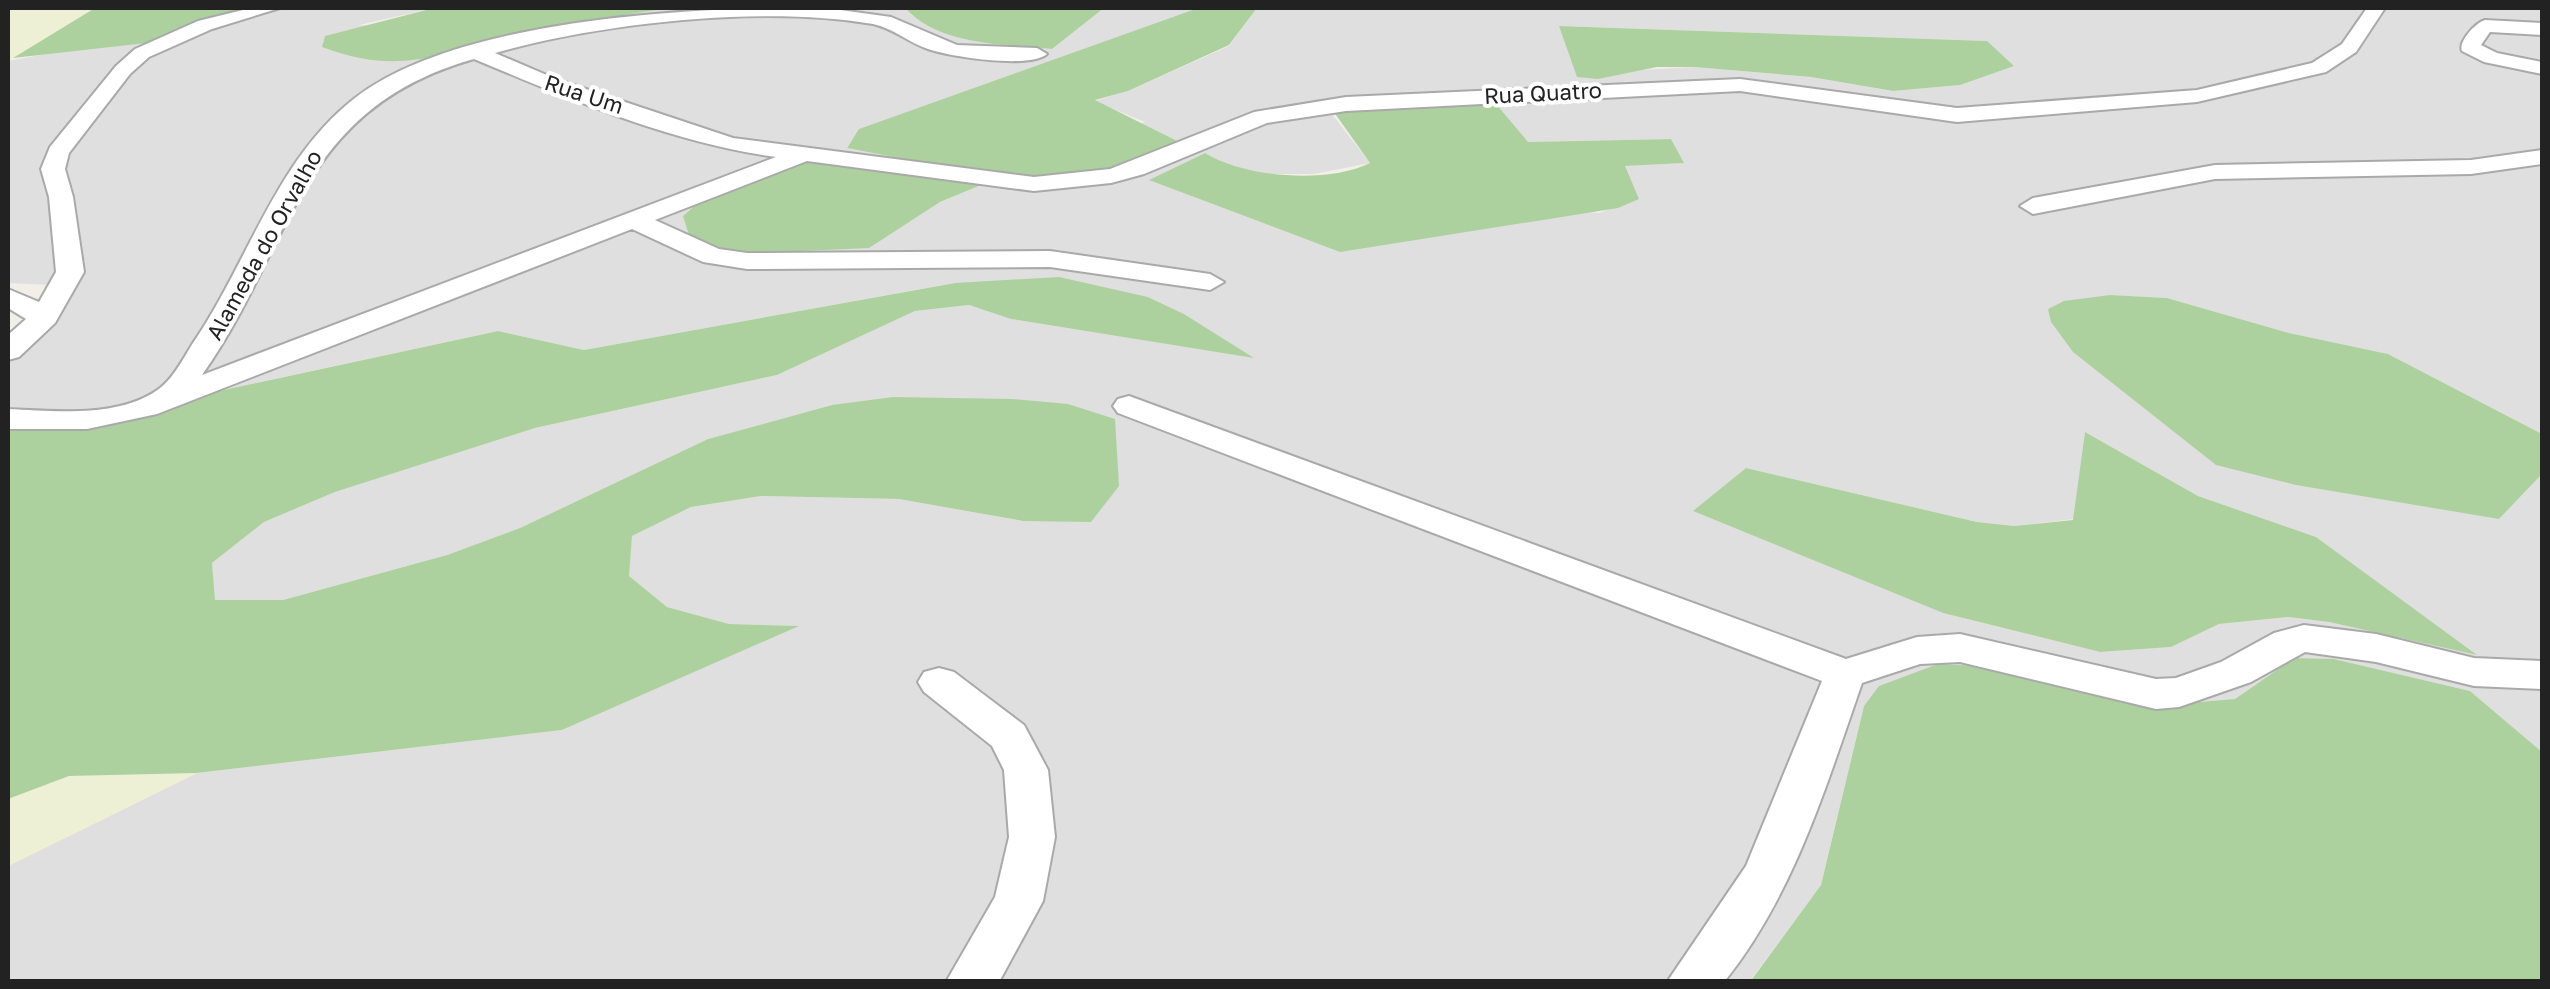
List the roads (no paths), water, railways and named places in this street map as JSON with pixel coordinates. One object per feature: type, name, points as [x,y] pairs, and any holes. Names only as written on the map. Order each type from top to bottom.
[{"type":"street","points":[[8,351],[45,317],[70,272],[62,197],[53,169],[58,152],[123,70],[142,53],[182,33],[272,8]]},
{"type":"street","name":"Rua Quatro","points":[[694,132],[730,144],[988,181],[1034,184],[1124,173],[1262,117],[1346,104],[1740,85],[1957,115],[2111,105],[2197,96],[2319,68],[2349,48],[2376,8]]},
{"type":"street","name":"Alameda do Orvalho","points":[[167,399],[215,337],[328,133],[372,94],[426,68],[475,52],[566,32],[697,13],[779,10],[876,14],[934,45],[1037,54]]},
{"type":"street","points":[[2542,29],[2485,26],[2469,46],[2491,58],[2542,68]]},
{"type":"street","name":"Rua Um","points":[[475,52],[535,78],[694,132]]},
{"type":"street","points":[[8,419],[80,419],[167,399],[807,153]]},
{"type":"street","points":[[2034,206],[2216,172],[2424,169],[2542,157]]},
{"type":"street","points":[[635,221],[713,256],[747,260],[1050,259],[1210,282]]},
{"type":"street","points":[[8,297],[45,317]]},
{"type":"street","points":[[1129,406],[1845,674],[1917,651],[1960,648],[2156,694],[2179,692],[2236,672],[2288,642],[2304,638],[2376,648],[2474,672],[2542,675]]},
{"type":"street","points":[[1693,982],[1754,897],[1786,829],[1845,674]]},
{"type":"street","points":[[939,682],[1009,736],[1026,770],[1032,837],[1019,901],[972,982]]}]
